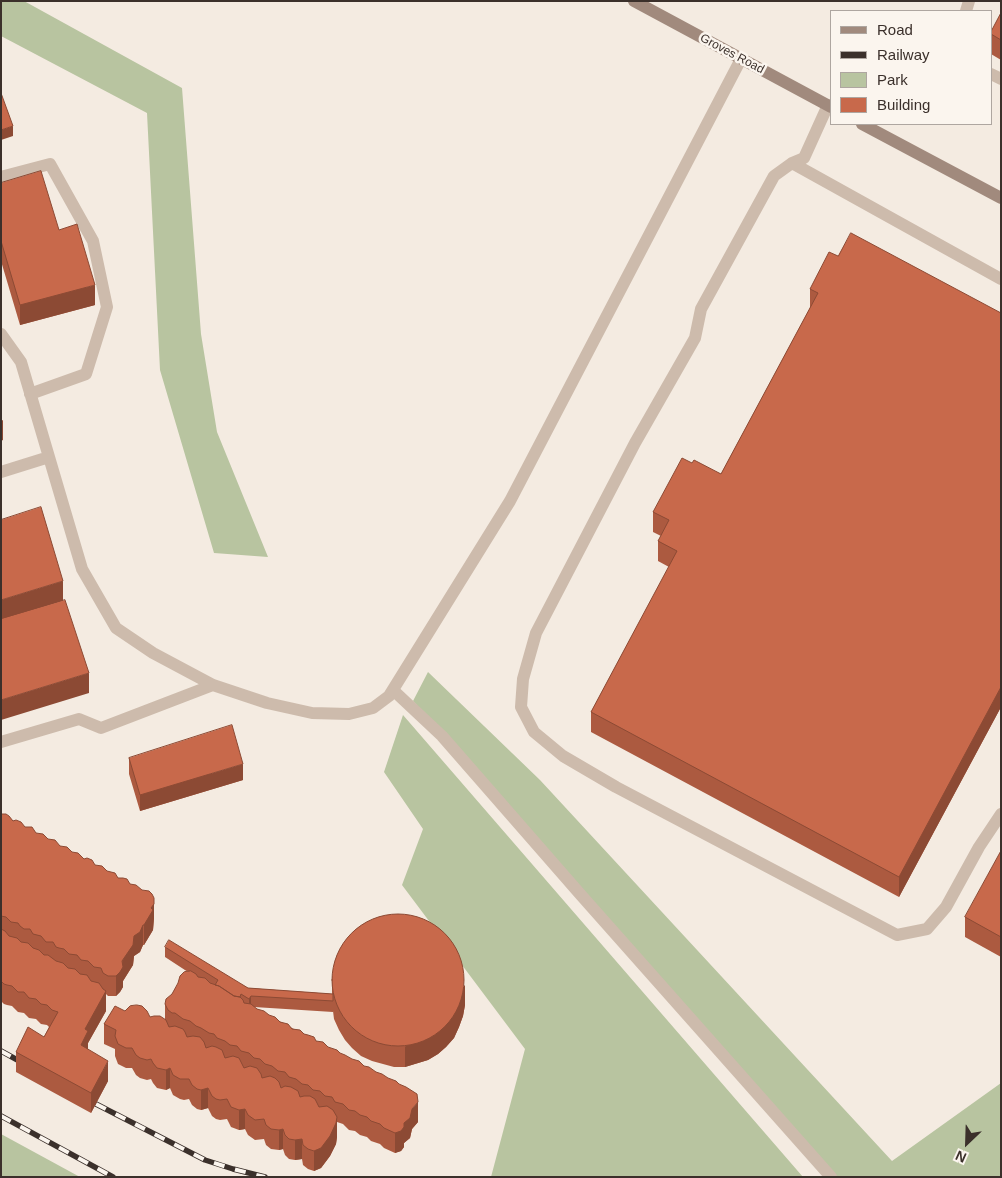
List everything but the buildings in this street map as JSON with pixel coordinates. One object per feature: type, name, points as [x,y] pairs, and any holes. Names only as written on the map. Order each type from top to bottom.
[{"type":"street","name":"Groves Road","points":[[634,1],[829,106]]},
{"type":"street","points":[[864,125],[1001,198]]},
{"type":"lane","points":[[1,334],[21,362],[82,569],[116,628],[154,653],[213,685],[267,704],[312,712],[349,714],[372,708],[389,696],[393,690],[510,501],[741,59]]},
{"type":"lane","points":[[829,106],[804,158],[792,163],[774,176],[701,309],[695,338],[635,443],[536,633],[523,679],[521,708],[534,732],[563,756],[616,787],[896,935],[927,929],[946,907],[979,847],[1001,814]]},
{"type":"lane","points":[[792,163],[1001,279]]},
{"type":"lane","points":[[1,177],[50,164],[93,241],[107,307],[86,374],[30,394]]},
{"type":"lane","points":[[1,472],[49,457]]},
{"type":"lane","points":[[1,742],[80,719],[102,728],[213,685]]},
{"type":"lane","points":[[393,690],[442,736],[832,1177]]},
{"type":"green space","points":[[1,1],[24,1],[182,88],[201,334],[217,432],[268,557],[214,553],[160,370],[147,113],[1,36]]},
{"type":"green space","points":[[428,672],[540,780],[892,1161],[1001,1083],[1001,1177],[837,1177],[413,701]]},
{"type":"green space","points":[[403,715],[803,1177],[491,1177],[525,1049],[402,885],[423,829],[384,772]]},
{"type":"green space","points":[[1,1134],[80,1177],[1,1177]]},
{"type":"railway","points":[[1,1051],[21,1062]]},
{"type":"railway","points":[[96,1104],[205,1160],[265,1177]]},
{"type":"railway","points":[[1,1116],[113,1177]]}]
